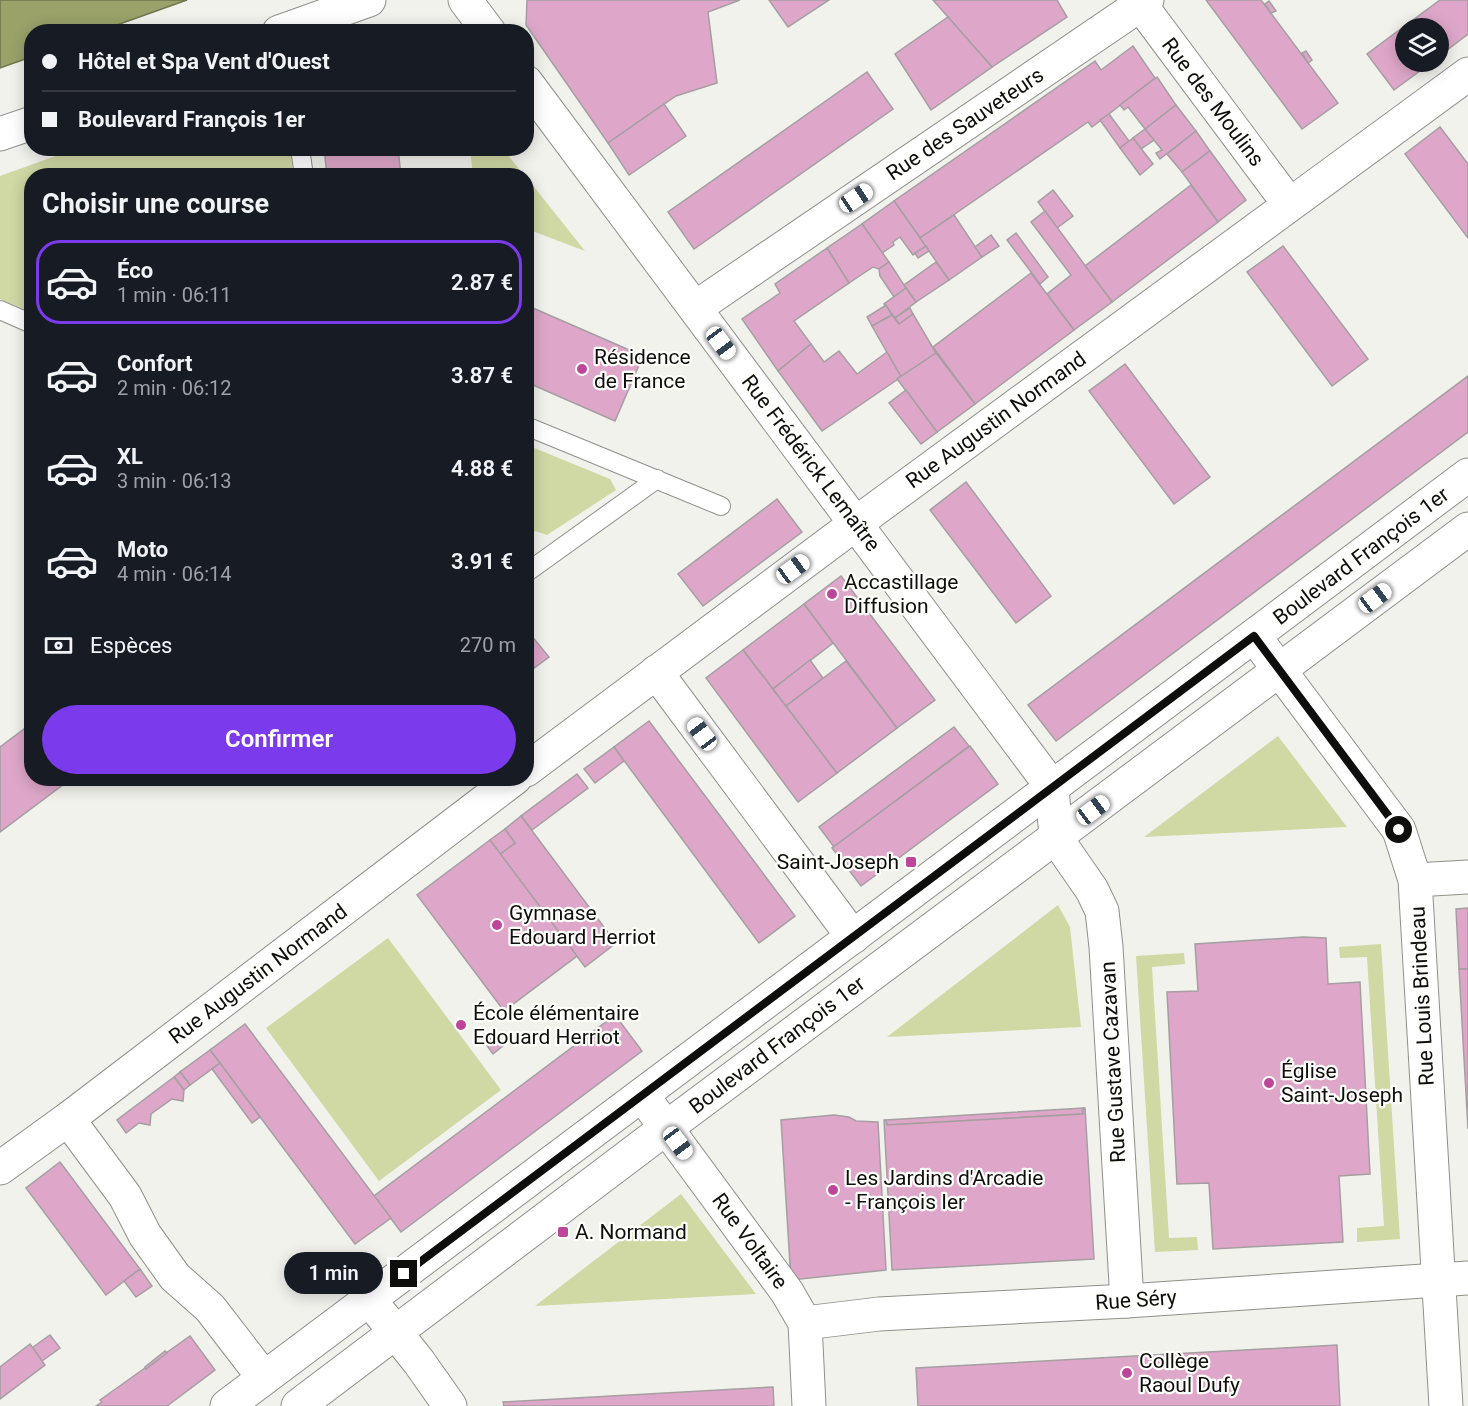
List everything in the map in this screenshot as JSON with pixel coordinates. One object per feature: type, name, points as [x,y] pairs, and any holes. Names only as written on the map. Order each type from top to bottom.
[{"type":"street","points":[[303,24],[369,0]]},
{"type":"street","points":[[465,0],[483,24]]},
{"type":"street","name":"Rue des Moulins","points":[[1141,1],[1289,204]]},
{"type":"street","name":"Rue des Sauveteurs","points":[[695,308],[1141,1]]},
{"type":"street","name":"Rue Augustin Normand","points":[[534,764],[855,523],[1468,74]]},
{"type":"street","name":"Rue Frédérick Lemaître","points":[[534,93],[1052,787]]},
{"type":"street","points":[[0,134],[24,126]]},
{"type":"street","name":"Boulevard François 1er","points":[[227,1406],[1468,475]]},
{"type":"street","name":"Boulevard François 1er","points":[[298,1406],[1468,529]]},
{"type":"street","name":"Rue Louis Brindeau","points":[[1254,636],[1399,830],[1415,880],[1454,1279],[1446,1406]]},
{"type":"street","points":[[656,672],[853,937]]},
{"type":"street","name":"Rue Augustin Normand","points":[[0,1168],[68,1119],[505,786]]},
{"type":"street","points":[[1052,787],[1056,837]]},
{"type":"street","name":"Rue Gustave Cazavan","points":[[1056,837],[1083,875],[1102,912],[1127,1301]]},
{"type":"street","points":[[1415,880],[1468,877]]},
{"type":"street","name":"Rue Voltaire","points":[[642,1095],[787,1292],[805,1323],[809,1406]]},
{"type":"street","points":[[68,1119],[125,1196],[145,1235],[175,1277],[210,1308],[264,1378]]},
{"type":"street","name":"Rue Séry","points":[[805,1323],[879,1314],[1127,1301],[1454,1279]]},
{"type":"street","points":[[369,1299],[397,1332],[450,1406]]},
{"type":"lane","points":[[0,310],[24,320]]},
{"type":"lane","points":[[534,429],[721,506]]},
{"type":"lane","points":[[534,567],[657,479]]},
{"type":"shaded area","points":[[0,0],[187,0],[120,24],[24,24],[24,59],[0,68]]},
{"type":"shaded area","points":[[56,156],[291,156],[292,168],[24,168],[24,309],[0,299],[0,176]]},
{"type":"shaded area","points":[[471,156],[509,156],[518,168],[472,168]]},
{"type":"shaded area","points":[[534,187],[585,251],[534,232]]},
{"type":"shaded area","points":[[534,448],[610,479],[616,490],[547,535],[535,531]]},
{"type":"shaded area","points":[[1278,736],[1347,827],[1144,837]]},
{"type":"shaded area","points":[[1058,905],[1070,927],[1081,1027],[887,1037]]},
{"type":"shaded area","points":[[388,938],[501,1090],[379,1181],[266,1028]]},
{"type":"shaded area","points":[[1381,944],[1400,1239],[1357,1242],[1357,1228],[1384,1226],[1367,957],[1340,958],[1339,947]]},
{"type":"shaded area","points":[[1184,953],[1185,964],[1152,967],[1169,1238],[1197,1237],[1198,1250],[1155,1252],[1136,956]]},
{"type":"shaded area","points":[[681,1194],[756,1294],[535,1306]]},
{"type":"building","points":[[527,0],[740,0],[708,12],[717,83],[676,96],[608,143],[534,37],[534,24],[526,24]]},
{"type":"building","points":[[769,0],[829,0],[788,27]]},
{"type":"building","points":[[933,0],[1057,0],[1067,17],[992,67]]},
{"type":"building","points":[[1206,0],[1261,0],[1338,103],[1302,129]]},
{"type":"building","points":[[1440,0],[1468,0],[1468,34],[1449,49],[1449,18],[1416,18]]},
{"type":"building","points":[[1269,1],[1276,11],[1271,13],[1265,4]]},
{"type":"building","points":[[948,17],[992,67],[931,110],[895,54]]},
{"type":"building","points":[[1395,33],[1395,72],[1418,72],[1394,90],[1367,54]]},
{"type":"building","points":[[1133,46],[1155,78],[1092,127],[1088,122],[920,238],[894,201],[1095,61],[1101,70]]},
{"type":"building","points":[[1306,51],[1312,60],[1308,63],[1302,53]]},
{"type":"building","points":[[867,72],[893,109],[694,249],[668,212]]},
{"type":"building","points":[[1157,77],[1176,105],[1145,129],[1128,107],[1124,110],[1120,105]]},
{"type":"building","points":[[664,104],[686,136],[629,175],[608,143]]},
{"type":"building","points":[[1176,105],[1196,131],[1160,159],[1156,153],[1162,150],[1145,129]]},
{"type":"building","points":[[1109,114],[1129,141],[1120,148],[1100,120]]},
{"type":"building","points":[[1440,127],[1468,164],[1468,238],[1405,154]]},
{"type":"building","points":[[1145,129],[1154,140],[1141,149],[1133,138]]},
{"type":"building","points":[[1196,131],[1210,151],[1182,172],[1167,154]]},
{"type":"building","points":[[1133,138],[1153,164],[1140,175],[1120,148]]},
{"type":"building","points":[[1210,151],[1246,200],[1218,222],[1182,172]]},
{"type":"building","points":[[325,156],[399,156],[400,168],[326,168]]},
{"type":"building","points":[[1191,185],[1218,222],[1112,302],[1085,266]]},
{"type":"building","points":[[1053,190],[1073,216],[1057,228],[1038,202]]},
{"type":"building","points":[[894,201],[926,246],[913,255],[900,237],[893,242],[894,245],[882,253],[862,224]]},
{"type":"building","points":[[1045,211],[1112,302],[1074,330],[1047,294],[1071,275],[1031,222]]},
{"type":"building","points":[[954,215],[982,257],[949,280],[920,238]]},
{"type":"building","points":[[862,224],[889,262],[879,269],[873,267],[849,283],[827,248]]},
{"type":"building","points":[[1016,233],[1048,277],[1040,284],[1007,240]]},
{"type":"building","points":[[991,235],[999,246],[982,257],[975,247]]},
{"type":"building","points":[[926,246],[929,251],[918,258],[915,253]]},
{"type":"building","points":[[1283,246],[1368,359],[1332,386],[1247,272]]},
{"type":"building","points":[[827,248],[849,283],[794,321],[811,344],[778,371],[742,319],[780,293],[775,284]]},
{"type":"building","points":[[889,262],[906,288],[894,297],[880,276],[879,269]]},
{"type":"building","points":[[936,262],[949,280],[916,302],[904,285]]},
{"type":"building","points":[[1031,273],[1074,330],[975,404],[933,347]]},
{"type":"building","points":[[906,288],[916,302],[895,318],[884,304]]},
{"type":"building","points":[[886,305],[892,315],[872,326],[867,317]]},
{"type":"building","name":"Résidence de France","points":[[534,308],[643,356],[615,421],[534,386]]},
{"type":"building","points":[[910,308],[913,314],[899,324],[895,318]]},
{"type":"building","points":[[913,314],[936,353],[901,377],[872,326],[892,315],[899,324]]},
{"type":"building","points":[[811,344],[824,362],[839,351],[857,374],[887,352],[901,377],[822,431],[778,371]]},
{"type":"building","points":[[936,353],[975,404],[937,432],[897,379]]},
{"type":"building","points":[[1125,364],[1210,477],[1174,504],[1089,391]]},
{"type":"building","points":[[1468,376],[1468,432],[1056,741],[1028,705]]},
{"type":"building","points":[[906,390],[937,432],[921,444],[889,403]]},
{"type":"building","points":[[966,482],[1051,596],[1016,623],[930,510]]},
{"type":"building","points":[[777,499],[802,532],[703,606],[678,574]]},
{"type":"building","points":[[841,576],[935,700],[897,728],[804,604]]},
{"type":"building","points":[[804,604],[833,643],[773,689],[743,650]]},
{"type":"building","points":[[534,639],[549,657],[534,668]]},
{"type":"building","points":[[743,650],[837,773],[798,802],[706,678]]},
{"type":"building","points":[[810,660],[823,678],[786,706],[773,689]]},
{"type":"building","points":[[846,661],[897,728],[837,773],[786,706]]},
{"type":"building","points":[[649,721],[795,916],[759,943],[614,747]]},
{"type":"building","points":[[954,727],[969,746],[834,847],[819,827]]},
{"type":"building","points":[[24,729],[24,786],[61,786],[0,832],[0,747]]},
{"type":"building","points":[[970,746],[998,784],[861,886],[832,848]]},
{"type":"building","points":[[614,747],[624,761],[595,783],[584,769]]},
{"type":"building","points":[[577,774],[588,788],[532,830],[521,816]]},
{"type":"building","points":[[521,816],[616,943],[585,967],[500,854],[515,843],[505,829]]},
{"type":"building","points":[[505,829],[515,843],[500,854],[490,840]]},
{"type":"building","name":"Gymnase Edouard Herriot","points":[[490,840],[577,956],[504,1011],[417,895]]},
{"type":"building","points":[[1468,908],[1468,969],[1459,969],[1456,909]]},
{"type":"building","name":"Église Saint-Joseph","points":[[1303,937],[1326,938],[1328,984],[1360,982],[1370,1174],[1339,1176],[1343,1242],[1213,1249],[1209,1183],[1177,1184],[1167,992],[1198,991],[1195,944]]},
{"type":"building","points":[[1459,969],[1468,969],[1468,1129]]},
{"type":"building","points":[[615,1015],[642,1051],[401,1232],[374,1196]]},
{"type":"building","points":[[245,1024],[391,1218],[355,1244],[210,1050]]},
{"type":"building","points":[[497,1034],[504,1045],[493,1054],[485,1043]]},
{"type":"building","points":[[210,1050],[220,1063],[190,1085],[180,1072]]},
{"type":"building","points":[[220,1063],[260,1117],[252,1123],[212,1069]]},
{"type":"building","points":[[180,1072],[190,1085],[184,1090],[174,1077]]},
{"type":"building","points":[[174,1077],[184,1090],[183,1101],[172,1099],[151,1114],[150,1125],[139,1123],[126,1133],[117,1120]]},
{"type":"building","points":[[1083,1108],[1083,1114],[887,1125],[886,1120]]},
{"type":"building","points":[[1083,1108],[1085,1108],[1094,1259],[892,1270],[884,1120],[887,1125],[1083,1114]]},
{"type":"building","name":"Les Jardins d'Arcadie - François Ier","points":[[834,1115],[849,1117],[856,1121],[878,1122],[886,1270],[791,1280],[781,1120]]},
{"type":"building","points":[[60,1162],[140,1269],[106,1295],[26,1188]]},
{"type":"building","points":[[140,1269],[152,1286],[136,1297],[124,1281]]},
{"type":"building","points":[[50,1335],[60,1348],[42,1361],[32,1348]]},
{"type":"building","points":[[190,1336],[215,1370],[167,1406],[96,1406],[102,1402],[100,1400]]},
{"type":"building","points":[[30,1344],[45,1365],[0,1399],[0,1367]]},
{"type":"building","points":[[1337,1345],[1340,1406],[918,1406],[916,1368]]},
{"type":"building","points":[[165,1351],[167,1353],[146,1369],[145,1367]]},
{"type":"building","points":[[773,1387],[774,1406],[504,1406],[503,1402]]},
{"type":"place","name":"Résidence de France","points":[[582,369]]},
{"type":"place","name":"Accastillage Diffusion","points":[[832,594]]},
{"type":"place","name":"Saint-Joseph","points":[[911,862]]},
{"type":"place","name":"Gymnase Edouard Herriot","points":[[497,925]]},
{"type":"place","name":"École élémentaire Edouard Herriot","points":[[461,1025]]},
{"type":"place","name":"Église Saint-Joseph","points":[[1269,1083]]},
{"type":"place","name":"Les Jardins d'Arcadie - François Ier","points":[[833,1190]]},
{"type":"place","name":"A. Normand","points":[[563,1232]]},
{"type":"place","name":"Collège Raoul Dufy","points":[[1127,1373]]},
{"type":"route","points":[[404,1274],[1254,636],[1399,830]]}]
